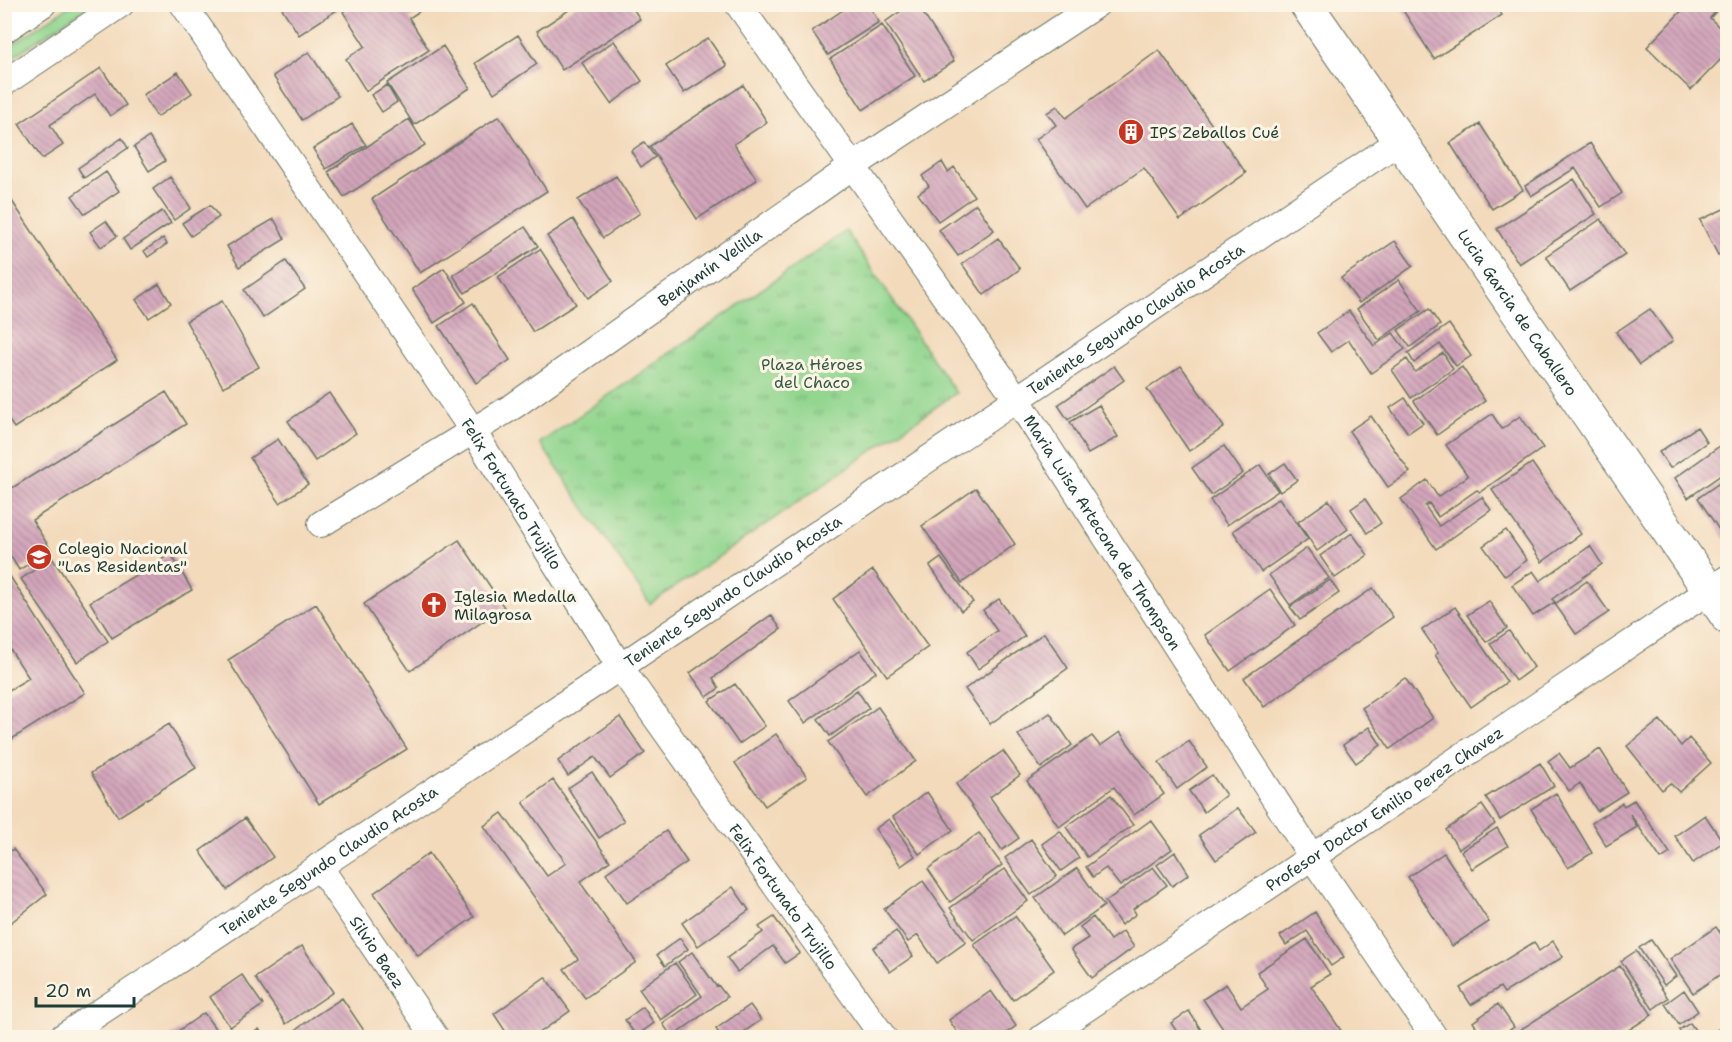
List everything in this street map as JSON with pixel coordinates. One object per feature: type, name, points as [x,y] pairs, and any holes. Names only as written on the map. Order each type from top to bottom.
[{"type":"street","points":[[4,30],[43,4]]},
{"type":"street","points":[[4,83],[121,4]]},
{"type":"street","name":"Felix Fortunato Trujillo","points":[[183,4],[473,430],[620,667],[884,1038]]},
{"type":"street","name":"Maria Luisa Artecona de Thompson","points":[[738,4],[1017,399],[1312,857],[1435,1038]]},
{"type":"street","name":"Benjamín Velilla","points":[[321,524],[514,405],[853,166],[1097,4]]},
{"type":"street","name":"Lucia Garcia de Caballero","points":[[1306,4],[1718,585],[1728,618]]},
{"type":"street","name":"Teniente Segundo Claudio Acosta","points":[[61,1038],[620,667],[1401,140]]},
{"type":"street","name":"Profesor Doctor Emilio Perez Chavez","points":[[1042,1038],[1718,585]]},
{"type":"street","name":"Silvio Baez","points":[[319,866],[436,1038]]},
{"type":"green space","points":[[72,4],[90,5],[5,62],[5,50]]},
{"type":"green space","name":"Plaza Héroes del Chaco","points":[[846,231],[956,393],[650,604],[540,443]]},
{"type":"building","points":[[285,4],[346,4],[299,35],[281,7]]},
{"type":"building","points":[[353,4],[420,4],[423,9],[409,18],[429,50],[366,91],[346,59],[365,46],[343,12]]},
{"type":"building","points":[[578,4],[630,4],[640,19],[562,70],[537,31]]},
{"type":"building","points":[[852,4],[868,4],[879,22],[828,55],[812,31]]},
{"type":"building","points":[[911,4],[917,4],[954,61],[924,81],[885,22]]},
{"type":"building","points":[[1399,4],[1495,4],[1502,15],[1434,59]]},
{"type":"building","points":[[1688,4],[1723,4],[1710,18],[1728,36],[1728,52],[1691,90],[1647,47]]},
{"type":"building","points":[[882,25],[915,76],[863,110],[830,59]]},
{"type":"building","points":[[518,35],[537,64],[494,93],[475,63]]},
{"type":"building","points":[[708,38],[727,66],[684,93],[666,66]]},
{"type":"building","points":[[614,41],[642,81],[611,104],[582,63]]},
{"type":"building","points":[[443,46],[470,88],[414,125],[387,83]]},
{"type":"building","name":"IPS Zeballos Cué","points":[[1159,50],[1246,173],[1180,220],[1144,168],[1085,209],[1036,139],[1056,125],[1047,113],[1057,106],[1066,118]]},
{"type":"building","points":[[309,52],[338,96],[302,120],[273,76]]},
{"type":"building","points":[[101,68],[126,105],[110,116],[95,94],[50,125],[63,145],[42,159],[19,124]]},
{"type":"building","points":[[178,72],[192,93],[157,117],[143,95]]},
{"type":"building","points":[[387,85],[397,102],[382,112],[371,95]]},
{"type":"building","points":[[743,85],[767,122],[734,144],[757,180],[697,219],[650,146]]},
{"type":"building","points":[[499,116],[547,191],[420,273],[372,199]]},
{"type":"building","points":[[409,119],[425,145],[344,197],[328,172]]},
{"type":"building","points":[[352,124],[366,145],[326,169],[313,149]]},
{"type":"building","points":[[1480,124],[1523,190],[1492,209],[1450,143]]},
{"type":"building","points":[[149,137],[165,161],[149,171],[134,147]]},
{"type":"building","points":[[122,138],[128,148],[84,178],[78,168]]},
{"type":"building","points":[[644,142],[655,157],[641,167],[631,151]]},
{"type":"building","points":[[1590,143],[1622,193],[1601,207],[1575,168],[1531,196],[1525,186]]},
{"type":"building","points":[[942,162],[948,172],[954,167],[974,196],[938,221],[918,194],[929,186],[922,176]]},
{"type":"building","points":[[106,172],[119,191],[85,214],[72,196]]},
{"type":"building","points":[[616,176],[640,213],[603,238],[578,200]]},
{"type":"building","points":[[170,177],[191,208],[174,220],[153,189]]},
{"type":"building","points":[[1574,179],[1596,214],[1519,264],[1497,229]]},
{"type":"building","points":[[4,189],[117,360],[14,428],[4,413]]},
{"type":"building","points":[[976,204],[994,230],[958,256],[939,230]]},
{"type":"building","points":[[210,205],[219,217],[191,236],[182,223]]},
{"type":"building","points":[[1728,207],[1728,250],[1718,255],[1700,220]]},
{"type":"building","points":[[162,211],[171,223],[130,250],[123,239]]},
{"type":"building","points":[[274,219],[285,239],[239,267],[227,246]]},
{"type":"building","points":[[573,219],[613,281],[588,298],[547,236]]},
{"type":"building","points":[[1601,219],[1625,255],[1570,291],[1546,256]]},
{"type":"building","points":[[106,221],[117,236],[101,247],[90,232]]},
{"type":"building","points":[[525,227],[538,246],[465,293],[453,275]]},
{"type":"building","points":[[163,238],[167,244],[148,257],[144,251]]},
{"type":"building","points":[[998,238],[1020,269],[984,295],[962,264]]},
{"type":"building","points":[[1395,241],[1413,266],[1359,303],[1341,278]]},
{"type":"building","points":[[540,249],[576,304],[533,332],[498,277]]},
{"type":"building","points":[[286,261],[305,289],[263,318],[244,290]]},
{"type":"building","points":[[444,268],[466,302],[434,323],[412,289]]},
{"type":"building","points":[[1399,280],[1421,311],[1379,340],[1357,309]]},
{"type":"building","points":[[159,284],[171,303],[149,318],[136,300]]},
{"type":"building","points":[[222,301],[259,367],[223,387],[186,321]]},
{"type":"building","points":[[473,303],[510,360],[476,383],[439,326]]},
{"type":"building","points":[[1429,309],[1440,325],[1410,347],[1398,330]]},
{"type":"building","points":[[1650,309],[1673,341],[1639,365],[1616,332]]},
{"type":"building","points":[[1349,311],[1374,346],[1393,333],[1405,349],[1371,373],[1349,340],[1331,352],[1317,333]]},
{"type":"building","points":[[1449,324],[1471,356],[1456,366],[1440,344],[1414,363],[1408,353]]},
{"type":"building","points":[[1443,353],[1453,369],[1411,398],[1392,370],[1407,359],[1415,372]]},
{"type":"building","points":[[1114,366],[1124,380],[1068,420],[1058,405]]},
{"type":"building","points":[[1181,366],[1224,427],[1189,451],[1147,389]]},
{"type":"building","points":[[1462,367],[1485,401],[1437,435],[1414,401]]},
{"type":"building","points":[[166,392],[186,424],[32,520],[51,550],[19,570],[4,545],[4,493]]},
{"type":"building","points":[[329,393],[356,433],[315,461],[288,421]]},
{"type":"building","points":[[1405,398],[1423,423],[1408,433],[1390,408]]},
{"type":"building","points":[[1099,405],[1118,437],[1088,454],[1070,422]]},
{"type":"building","points":[[1492,414],[1502,429],[1520,416],[1543,448],[1480,492],[1477,490],[1438,517],[1429,503],[1425,506],[1439,526],[1482,497],[1491,510],[1436,549],[1401,499],[1427,480],[1438,497],[1468,476],[1446,445]]},
{"type":"building","points":[[1371,416],[1410,472],[1388,487],[1349,431]]},
{"type":"building","points":[[1697,427],[1707,442],[1670,468],[1659,452]]},
{"type":"building","points":[[278,439],[308,484],[280,503],[250,458]]},
{"type":"building","points":[[1724,443],[1728,447],[1728,470],[1688,498],[1675,478]]},
{"type":"building","points":[[1224,446],[1243,473],[1211,495],[1192,468]]},
{"type":"building","points":[[1285,463],[1297,480],[1280,492],[1269,474]]},
{"type":"building","points":[[1532,463],[1581,534],[1542,562],[1492,490]]},
{"type":"building","points":[[1260,465],[1278,491],[1227,525],[1210,500]]},
{"type":"building","points":[[1728,477],[1728,537],[1725,539],[1698,498]]},
{"type":"building","points":[[976,488],[1015,544],[962,583],[922,526]]},
{"type":"building","points":[[1279,498],[1308,539],[1261,572],[1233,531]]},
{"type":"building","points":[[1365,499],[1381,523],[1367,533],[1351,509]]},
{"type":"building","points":[[1329,500],[1348,529],[1317,551],[1298,522]]},
{"type":"building","points":[[1506,530],[1527,560],[1505,576],[1483,546]]},
{"type":"building","points":[[1352,533],[1368,555],[1335,578],[1320,556]]},
{"type":"building","name":"Iglesia Medalla Milagrosa","points":[[459,540],[504,607],[410,671],[364,604]]},
{"type":"building","points":[[1590,546],[1602,564],[1552,599],[1555,602],[1533,616],[1512,585],[1533,571],[1540,581]]},
{"type":"building","points":[[1307,548],[1329,578],[1290,605],[1269,575]]},
{"type":"building","points":[[171,554],[192,590],[112,638],[90,602]]},
{"type":"building","points":[[52,558],[108,641],[77,662],[21,579]]},
{"type":"building","points":[[941,558],[973,602],[961,611],[930,566]]},
{"type":"building","points":[[4,567],[85,693],[4,744],[4,693],[29,678],[4,640]]},
{"type":"building","points":[[873,570],[928,647],[887,676],[833,599]]},
{"type":"building","points":[[1330,580],[1339,593],[1300,620],[1290,607]]},
{"type":"building","points":[[1587,581],[1609,612],[1576,634],[1555,604]]},
{"type":"building","points":[[1373,588],[1393,617],[1264,707],[1244,678]]},
{"type":"building","points":[[1270,589],[1295,625],[1230,671],[1205,635]]},
{"type":"building","points":[[999,599],[1025,636],[978,669],[967,652],[997,631],[983,610]]},
{"type":"building","points":[[1489,601],[1507,628],[1486,642],[1467,615]]},
{"type":"building","points":[[316,604],[407,749],[319,804],[228,660]]},
{"type":"building","points":[[1455,607],[1507,682],[1471,707],[1435,655],[1438,653],[1422,630]]},
{"type":"building","points":[[771,615],[781,629],[713,678],[719,688],[707,697],[690,673]]},
{"type":"building","points":[[1509,631],[1534,667],[1515,681],[1490,644]]},
{"type":"building","points":[[1044,633],[1068,668],[990,724],[965,689]]},
{"type":"building","points":[[860,650],[876,672],[805,723],[789,701]]},
{"type":"building","points":[[1405,678],[1433,718],[1390,749],[1362,708]]},
{"type":"building","points":[[735,684],[765,726],[739,744],[709,701]]},
{"type":"building","points":[[857,690],[869,708],[830,736],[818,719]]},
{"type":"building","points":[[878,707],[916,761],[867,797],[828,742]]},
{"type":"building","points":[[1050,713],[1072,745],[1041,768],[1018,735]]},
{"type":"building","points":[[620,717],[645,753],[610,778],[595,757],[568,776],[558,761]]},
{"type":"building","points":[[1660,720],[1681,746],[1689,738],[1711,763],[1679,792],[1670,783],[1662,790],[1627,746]]},
{"type":"building","points":[[169,724],[196,768],[118,817],[91,773]]},
{"type":"building","points":[[1369,727],[1381,745],[1356,763],[1343,745]]},
{"type":"building","points":[[1120,732],[1164,794],[1134,815],[1114,787],[1059,827],[1027,781],[1092,736],[1100,746]]},
{"type":"building","points":[[776,734],[807,777],[765,806],[735,763]]},
{"type":"building","points":[[1189,741],[1207,767],[1177,789],[1159,763]]},
{"type":"building","points":[[1600,749],[1627,792],[1597,811],[1580,783],[1569,791],[1548,761],[1559,753],[1570,768]]},
{"type":"building","points":[[1003,751],[1020,775],[990,797],[1019,838],[1002,850],[956,784]]},
{"type":"building","points":[[1540,763],[1554,786],[1500,820],[1486,797]]},
{"type":"building","points":[[592,772],[624,821],[599,838],[568,788]]},
{"type":"building","points":[[1212,775],[1226,795],[1204,812],[1189,791]]},
{"type":"building","points":[[553,780],[610,861],[580,882],[636,962],[585,998],[564,969],[578,959],[484,826],[502,813],[547,876],[566,863],[523,802]]},
{"type":"building","points":[[927,792],[953,830],[919,854],[893,817]]},
{"type":"building","points":[[1556,793],[1592,853],[1568,868],[1531,809]]},
{"type":"building","points":[[1111,795],[1133,825],[1087,857],[1066,827]]},
{"type":"building","points":[[1634,800],[1670,853],[1661,859],[1630,814],[1637,827],[1606,846],[1592,823],[1622,803],[1624,806]]},
{"type":"building","points":[[1482,805],[1495,824],[1459,849],[1446,830]]},
{"type":"building","points":[[1238,808],[1256,832],[1216,860],[1199,835]]},
{"type":"building","points":[[1705,815],[1723,842],[1693,863],[1675,836]]},
{"type":"building","points":[[245,818],[273,857],[227,890],[200,851]]},
{"type":"building","points":[[889,819],[915,856],[901,866],[875,829]]},
{"type":"building","points":[[1151,820],[1172,849],[1120,886],[1106,868],[1093,877],[1086,867]]},
{"type":"building","points":[[1497,828],[1508,846],[1472,869],[1461,851]]},
{"type":"building","points":[[666,831],[687,862],[627,903],[606,873]]},
{"type":"building","points":[[1060,831],[1079,858],[1061,871],[1042,844]]},
{"type":"building","points":[[979,833],[1002,865],[950,902],[928,869]]},
{"type":"building","points":[[1031,839],[1057,876],[1031,895],[1005,858]]},
{"type":"building","points":[[13,849],[47,894],[9,924],[4,917],[4,856]]},
{"type":"building","points":[[1175,852],[1189,874],[1172,886],[1157,865]]},
{"type":"building","points":[[429,853],[474,917],[418,956],[374,893]]},
{"type":"building","points":[[1444,853],[1489,922],[1452,946],[1408,877]]},
{"type":"building","points":[[1153,867],[1167,885],[1133,909],[1136,914],[1121,925],[1105,902]]},
{"type":"building","points":[[1077,868],[1104,906],[1062,936],[1035,898]]},
{"type":"building","points":[[1005,869],[1028,901],[973,940],[950,908]]},
{"type":"building","points":[[923,881],[966,942],[937,963],[918,935],[908,942],[884,909]]},
{"type":"building","points":[[733,887],[749,910],[698,946],[682,923]]},
{"type":"building","points":[[1315,912],[1344,957],[1331,966],[1307,931],[1286,945],[1280,936]]},
{"type":"building","points":[[1015,916],[1054,970],[1013,1000],[974,945]]},
{"type":"building","points":[[774,917],[800,953],[785,963],[773,946],[737,972],[727,958],[763,932],[759,927]]},
{"type":"building","points":[[1093,917],[1110,940],[1123,931],[1134,947],[1092,978],[1071,949],[1088,938],[1080,927]]},
{"type":"building","points":[[1716,927],[1728,944],[1728,969],[1693,993],[1670,959]]},
{"type":"building","points":[[896,931],[913,956],[890,972],[873,948]]},
{"type":"building","points":[[680,938],[688,949],[665,966],[657,955]]},
{"type":"building","points":[[1307,939],[1330,974],[1311,986],[1346,1038],[1229,1038],[1203,999],[1226,984],[1241,1007],[1268,989],[1257,972]]},
{"type":"building","points":[[1651,940],[1676,976],[1664,985],[1639,948]]},
{"type":"building","points":[[1553,941],[1563,957],[1504,993],[1500,987],[1471,1005],[1460,988],[1534,942],[1539,951]]},
{"type":"building","points":[[302,946],[333,992],[286,1024],[255,978]]},
{"type":"building","points":[[1636,951],[1668,998],[1653,1009],[1621,961]]},
{"type":"building","points":[[692,952],[716,986],[718,985],[727,997],[672,1037],[663,1024],[702,996],[678,962]]},
{"type":"building","points":[[675,963],[697,994],[661,1020],[639,989]]},
{"type":"building","points":[[1620,966],[1652,1015],[1616,1038],[1514,1038],[1512,1035]]},
{"type":"building","points":[[242,975],[263,1005],[230,1027],[210,997]]},
{"type":"building","points":[[545,977],[570,1011],[532,1038],[510,1038],[494,1014]]},
{"type":"building","points":[[1684,990],[1698,1011],[1679,1025],[1665,1004]]},
{"type":"building","points":[[991,991],[1016,1026],[1000,1038],[961,1038],[949,1020]]},
{"type":"building","points":[[342,998],[369,1038],[285,1038],[313,1017]]},
{"type":"building","points":[[1498,1004],[1514,1027],[1498,1038],[1484,1038],[1473,1022]]},
{"type":"building","points":[[750,1005],[761,1020],[741,1034],[744,1038],[722,1038],[716,1029]]},
{"type":"building","points":[[643,1007],[654,1023],[636,1036],[625,1020]]},
{"type":"building","points":[[1189,1011],[1206,1038],[1181,1038],[1171,1023]]},
{"type":"building","points":[[204,1013],[222,1038],[173,1038],[171,1036]]},
{"type":"building","points":[[1690,1023],[1698,1034],[1693,1038],[1683,1038],[1679,1030]]},
{"type":"building","points":[[1728,1023],[1728,1038],[1715,1038],[1712,1033]]},
{"type":"building","points":[[259,1029],[265,1038],[247,1038]]},
{"type":"place","name":"IPS Zeballos Cué","points":[[1131,132]]},
{"type":"place","name":"Colegio Nacional \"Las Residentas\"","points":[[39,557]]},
{"type":"place","name":"Iglesia Medalla Milagrosa","points":[[434,605]]}]
